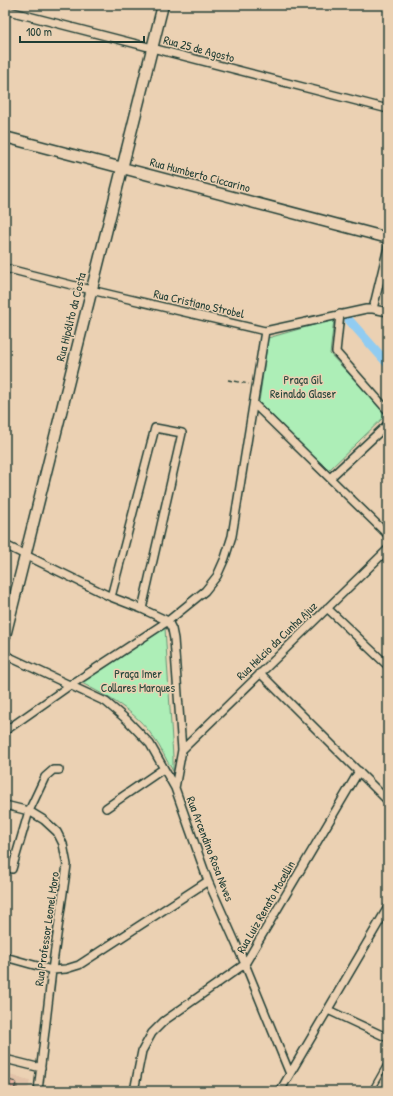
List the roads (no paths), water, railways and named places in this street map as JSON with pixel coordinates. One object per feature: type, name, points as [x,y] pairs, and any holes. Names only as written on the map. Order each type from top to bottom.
[{"type":"street","name":"Rua Hipólito da Costa","points":[[5,636],[163,5]]},
{"type":"street","name":"Rua 25 de Agosto","points":[[5,10],[388,110]]},
{"type":"street","name":"Rua Humberto Ciccarino","points":[[5,137],[388,238]]},
{"type":"street","points":[[373,309],[388,247]]},
{"type":"street","name":"Rua Cristiano Strobel","points":[[5,268],[265,331],[340,314],[373,309],[388,312]]},
{"type":"street","points":[[340,314],[336,352],[388,412]]},
{"type":"street","points":[[5,731],[69,686],[168,621],[205,591],[217,576],[232,536],[265,331]]},
{"type":"street","points":[[254,404],[388,535]]},
{"type":"street","points":[[330,478],[388,424]]},
{"type":"street","points":[[111,597],[155,428],[182,433],[142,609]]},
{"type":"street","points":[[5,545],[111,597],[168,621]]},
{"type":"street","name":"Rua Helcio da Cunha Ajuz","points":[[182,750],[388,549]]},
{"type":"street","points":[[327,608],[388,666]]},
{"type":"street","name":"Rua Arcendino Rosa Neves","points":[[168,621],[172,629],[174,639],[182,750],[175,788],[208,881],[245,964],[290,1074]]},
{"type":"street","points":[[5,655],[106,702],[127,720],[150,744],[175,788]]},
{"type":"street","points":[[260,673],[388,801]]},
{"type":"street","points":[[106,808],[163,769]]},
{"type":"street","points":[[12,869],[29,811],[45,777],[53,770],[59,770]]},
{"type":"street","name":"Rua Luiz Renato Mocellin","points":[[134,1091],[142,1051],[152,1033],[164,1020],[245,964],[359,771]]},
{"type":"street","name":"Rua Professor Leonel Moro","points":[[5,805],[29,811],[44,820],[57,832],[63,844],[67,865],[52,970],[38,1091]]},
{"type":"street","points":[[5,957],[52,970],[66,969],[79,965],[208,881]]},
{"type":"street","points":[[280,1091],[388,906]]},
{"type":"street","points":[[328,1010],[388,1038]]},
{"type":"street","points":[[5,1059],[41,1068]]},
{"type":"lane","points":[[371,1091],[388,1061]]},
{"type":"waterway","points":[[349,320],[388,364]]},
{"type":"park label","name":"Praça Gil Reinaldo Glaser","points":[[303,387]]},
{"type":"park label","name":"Praça Imer Collares Marques","points":[[138,681]]}]
